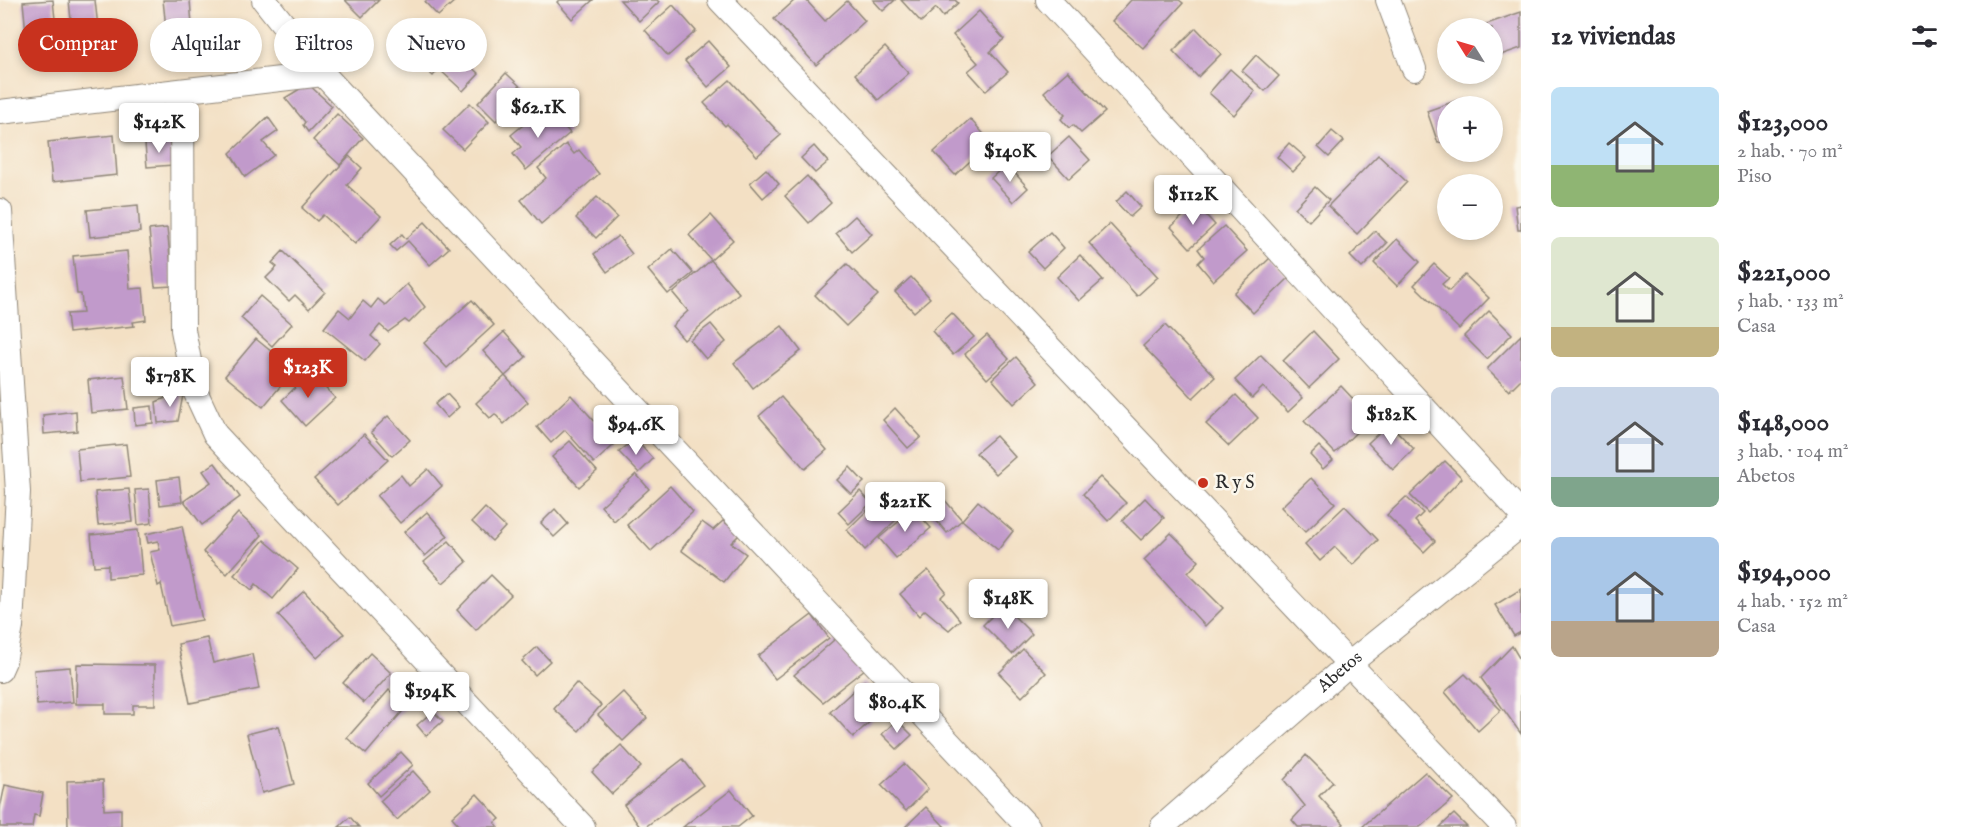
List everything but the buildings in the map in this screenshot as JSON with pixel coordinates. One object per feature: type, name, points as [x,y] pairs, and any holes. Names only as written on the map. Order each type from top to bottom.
[{"type":"street","points":[[264,0],[323,74],[1028,827]]},
{"type":"street","points":[[720,0],[1504,827]]},
{"type":"street","points":[[1048,0],[1521,513]]},
{"type":"street","points":[[1388,0],[1414,69]]},
{"type":"street","points":[[0,112],[323,74]]},
{"type":"street","points":[[182,91],[183,330],[195,391],[215,434],[583,827]]},
{"type":"street","points":[[0,211],[18,492],[11,627],[0,670]]},
{"type":"street","name":"Abetos","points":[[1162,827],[1349,664],[1521,525]]},
{"type":"place","name":"R y S","points":[[1203,483]]}]
